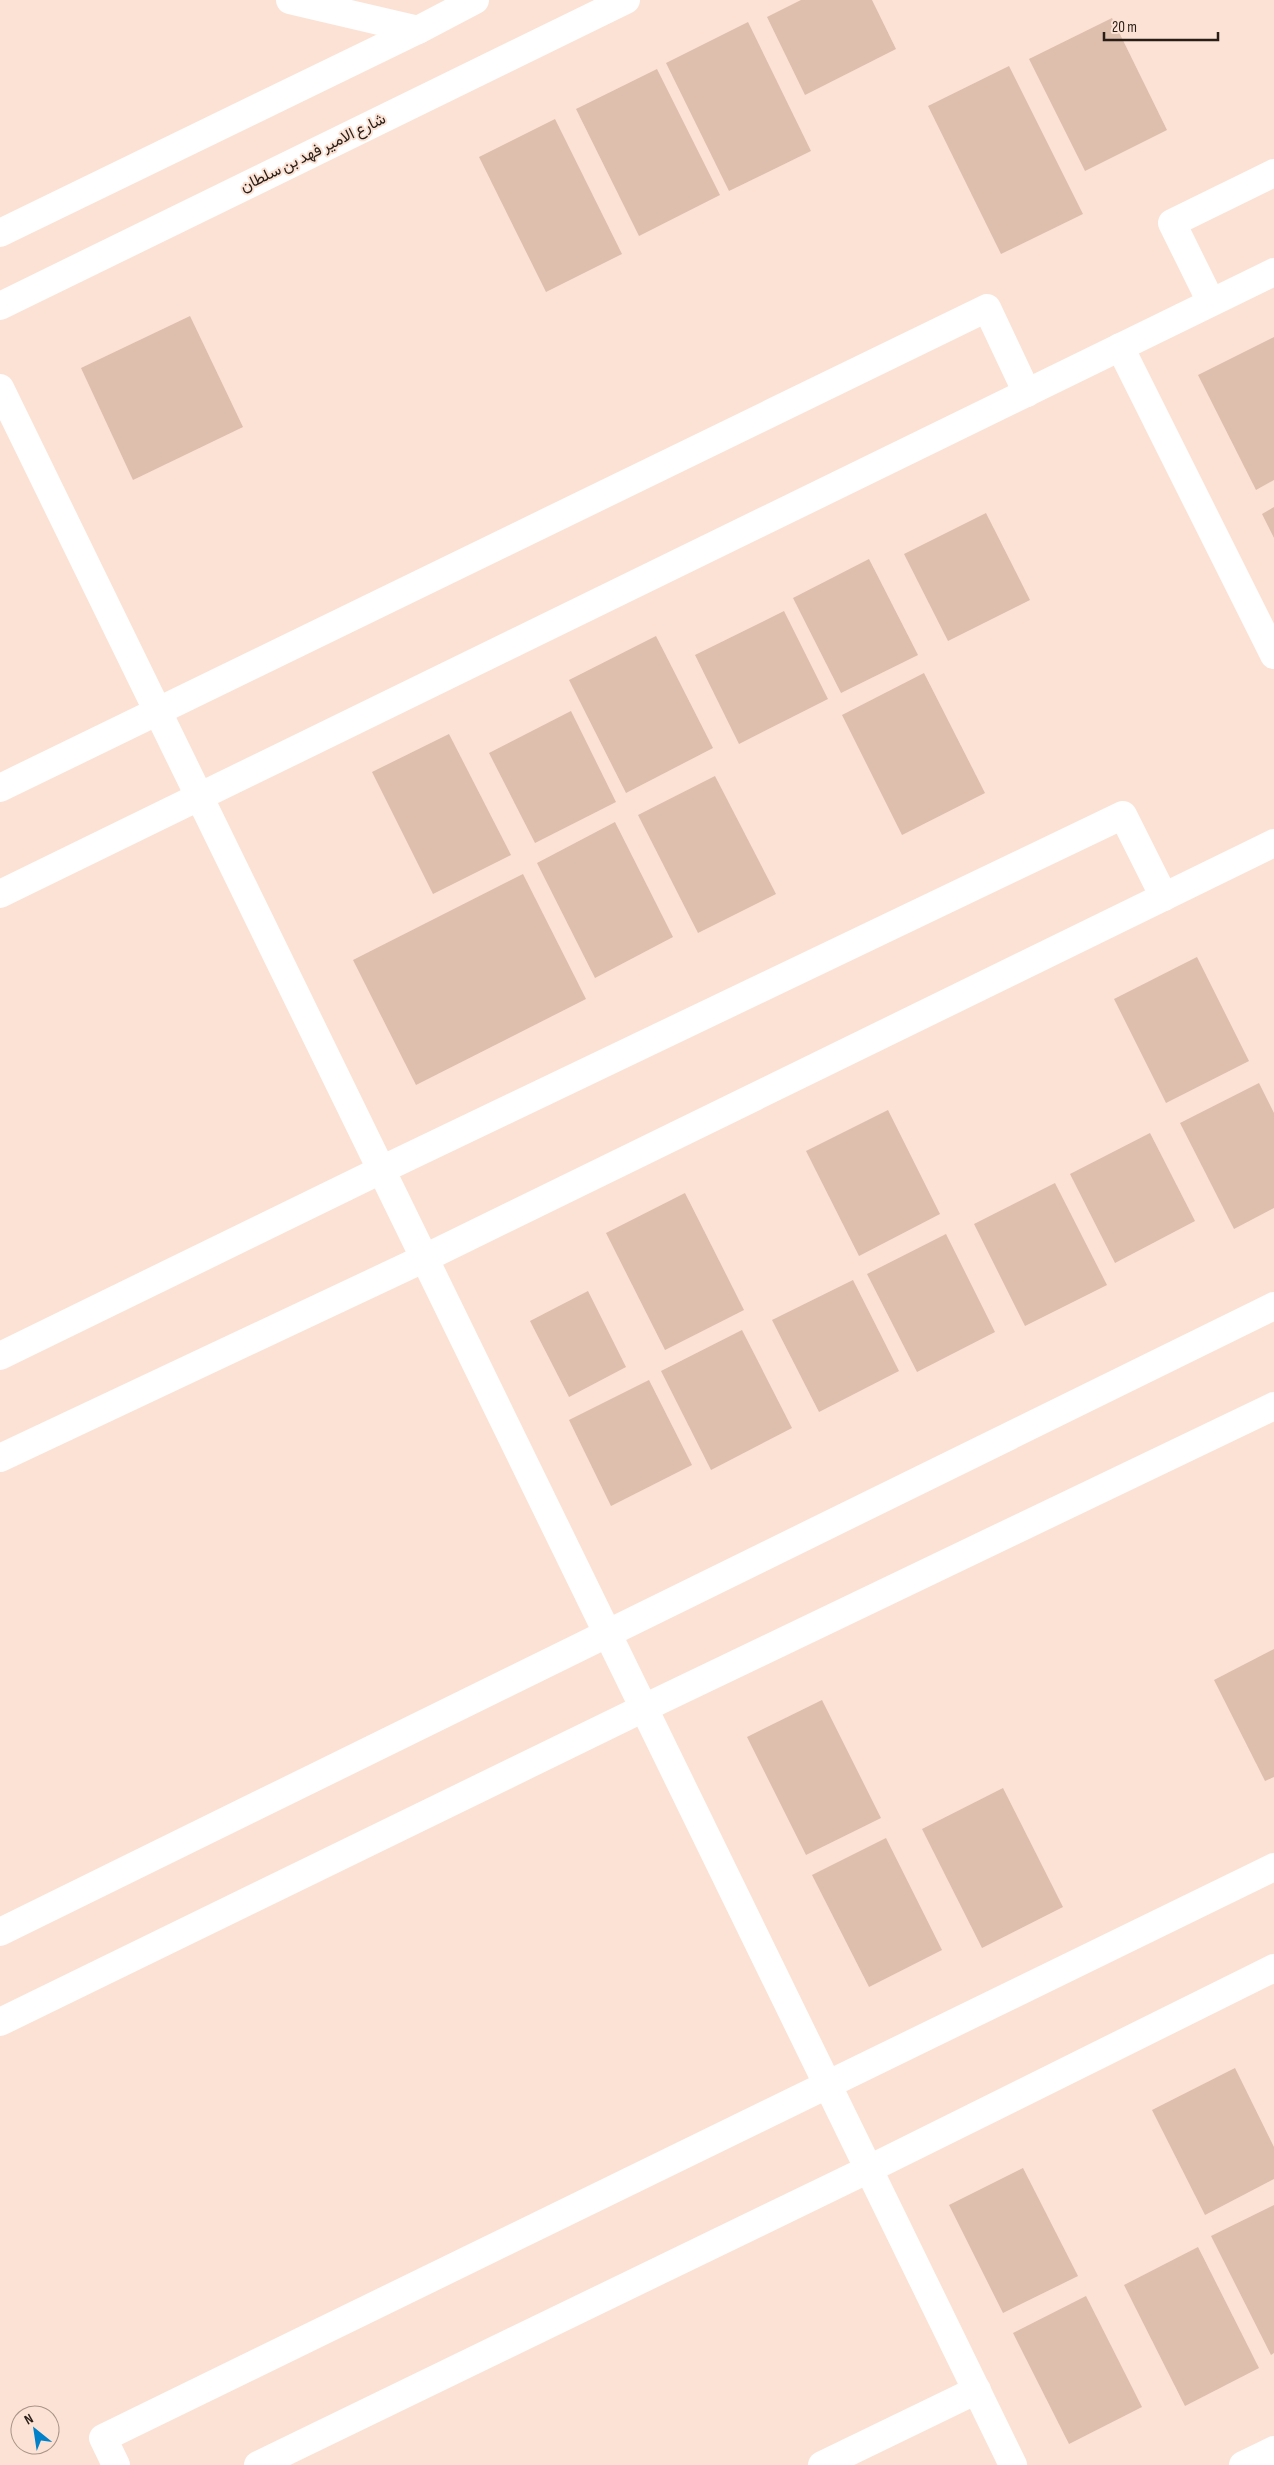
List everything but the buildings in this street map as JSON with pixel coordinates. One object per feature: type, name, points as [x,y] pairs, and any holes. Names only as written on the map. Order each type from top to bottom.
[{"type":"street","points":[[290,0],[418,30]]},
{"type":"street","points":[[0,233],[418,30],[475,0]]},
{"type":"street","name":"شارع الامير فهد بن سلطان","points":[[0,306],[626,0]]},
{"type":"street","points":[[1211,302],[1172,223],[1274,173]]},
{"type":"street","points":[[0,894],[1274,272]]},
{"type":"street","points":[[0,788],[987,308],[1027,393]]},
{"type":"street","points":[[1120,347],[1274,655]]},
{"type":"street","points":[[0,388],[1013,2465]]},
{"type":"street","points":[[0,1356],[381,1170],[1123,815],[1164,897]]},
{"type":"street","points":[[0,1458],[425,1258],[1274,843]]},
{"type":"street","points":[[0,1932],[1274,1306]]},
{"type":"street","points":[[0,2022],[644,1708],[1274,1406]]},
{"type":"street","points":[[116,2465],[103,2438],[1274,1867]]},
{"type":"street","points":[[258,2465],[869,2169],[1274,1968]]},
{"type":"street","points":[[822,2465],[977,2390]]},
{"type":"street","points":[[1243,2465],[1274,2450]]}]
